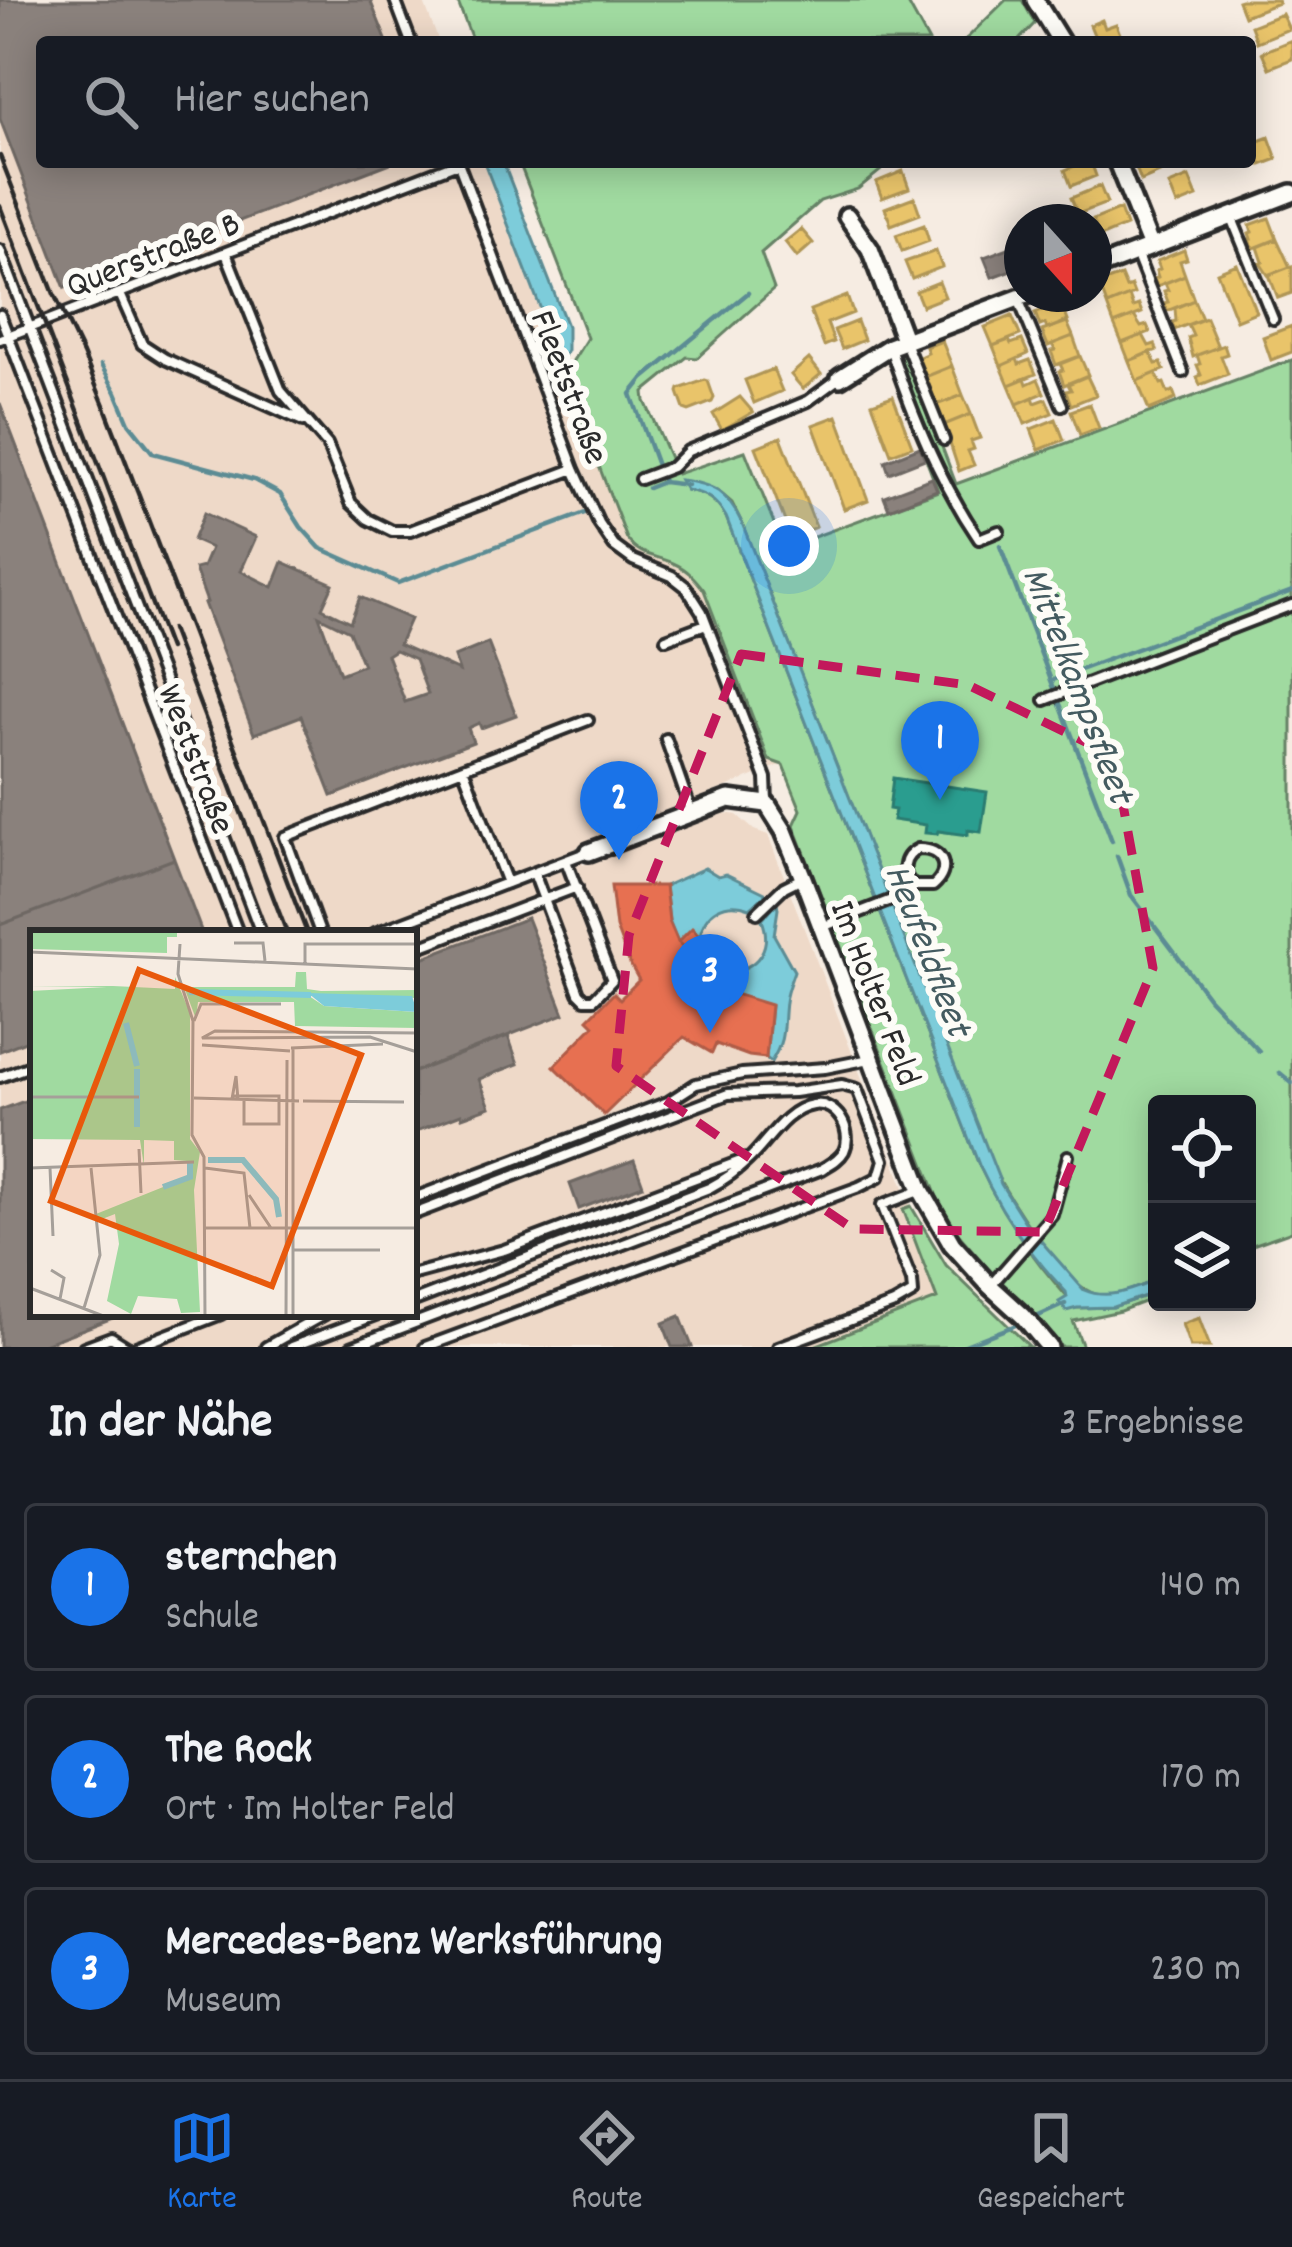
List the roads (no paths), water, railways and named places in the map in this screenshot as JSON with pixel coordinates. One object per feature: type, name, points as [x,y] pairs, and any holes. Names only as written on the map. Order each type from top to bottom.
[{"type":"street","points":[[1035,0],[1057,36]]},
{"type":"street","points":[[1119,168],[1143,250]]},
{"type":"street","points":[[1112,262],[1292,193]]},
{"type":"street","points":[[847,216],[869,250],[897,344]]},
{"type":"street","points":[[840,378],[897,344],[1004,304]]},
{"type":"street","points":[[589,852],[729,799],[767,804]]},
{"type":"street","name":"Im Holter Feld","points":[[767,804],[803,878],[921,1190],[952,1244],[1049,1346]]},
{"type":"lane","points":[[395,0],[409,36]]},
{"type":"lane","name":"Querstraße B","points":[[4,338],[445,168]]},
{"type":"lane","name":"Fleetstraße","points":[[460,168],[599,524],[614,546],[633,560],[686,587],[706,624]]},
{"type":"lane","points":[[1231,216],[1273,320]]},
{"type":"lane","name":"Weststraße","points":[[0,250],[260,930]]},
{"type":"lane","points":[[1143,250],[1183,372]]},
{"type":"lane","points":[[226,253],[281,391],[327,444],[351,503],[368,519],[400,532],[421,528],[574,469]]},
{"type":"lane","points":[[120,294],[142,344],[305,421]]},
{"type":"lane","points":[[1030,312],[1062,405]]},
{"type":"lane","name":"Weststraße","points":[[0,315],[4,338],[237,930]]},
{"type":"lane","points":[[897,344],[944,440]]},
{"type":"lane","points":[[897,344],[914,420],[953,501],[979,539],[999,531]]},
{"type":"lane","points":[[642,479],[672,467],[688,451],[808,401],[840,378]]},
{"type":"lane","points":[[1048,699],[1292,605]]},
{"type":"lane","points":[[666,639],[706,624],[766,778],[767,804]]},
{"type":"lane","name":"Weststraße","points":[[132,657],[152,650]]},
{"type":"lane","points":[[319,930],[285,837],[588,720]]},
{"type":"lane","points":[[666,739],[692,812]]},
{"type":"lane","points":[[463,768],[507,883]]},
{"type":"lane","points":[[822,927],[894,899],[914,886],[927,888],[942,877],[944,864],[937,853],[918,849],[908,857],[904,869],[914,886]]},
{"type":"lane","points":[[383,930],[589,852]]},
{"type":"lane","points":[[534,873],[579,993],[594,999],[612,980],[566,861]]},
{"type":"lane","name":"Weststraße","points":[[217,879],[237,871]]},
{"type":"lane","points":[[757,913],[784,887],[803,878]]},
{"type":"lane","points":[[417,948],[577,887]]},
{"type":"lane","points":[[417,1197],[668,1102],[696,1084],[871,1059]]},
{"type":"lane","points":[[0,1077],[30,1065]]},
{"type":"lane","points":[[417,1213],[728,1094],[794,1092],[842,1084],[857,1089],[884,1160],[879,1177],[859,1186],[425,1347]]},
{"type":"lane","points":[[352,1347],[822,1169],[844,1150],[844,1125],[826,1105],[797,1110],[731,1176],[680,1201],[417,1300]]},
{"type":"lane","points":[[417,1273],[504,1250],[753,1156]]},
{"type":"lane","points":[[990,1286],[1052,1215],[1068,1156]]},
{"type":"lane","points":[[778,1347],[913,1293],[882,1205],[921,1190]]},
{"type":"lane","points":[[136,1347],[213,1317]]},
{"type":"lane","points":[[266,1347],[320,1317]]},
{"type":"lane","points":[[291,1347],[371,1317]]},
{"type":"lane","points":[[84,1347],[127,1331]]},
{"type":"lane","points":[[112,1337],[127,1347]]},
{"type":"water","points":[[486,168],[505,168],[567,326],[567,350],[558,369],[553,369],[550,333]]},
{"type":"water","points":[[680,480],[718,491],[742,523],[1001,1184],[1027,1225],[1084,1290],[1112,1294],[1148,1283],[1148,1295],[1113,1307],[1066,1311],[1059,1302],[1067,1297],[1066,1292],[1028,1248],[997,1200],[979,1165],[726,517],[705,495],[686,490]]},
{"type":"water","points":[[705,868],[767,894],[750,908],[718,909],[706,919],[700,936],[678,942],[669,920],[665,886]]},
{"type":"water","points":[[777,902],[774,935],[794,971],[781,1039],[771,1062],[766,1058],[771,1006],[728,992],[734,971],[762,953],[766,938],[762,920]]},
{"type":"waterway","name":"Heufeldfleet","points":[[663,482],[631,394],[748,293]]},
{"type":"waterway","points":[[101,365],[129,423],[153,453],[254,480],[280,494],[320,548],[398,583],[585,513]]},
{"type":"waterway","name":"Heufeldfleet","points":[[648,488],[663,482],[687,485]]},
{"type":"waterway","name":"Mittelkampsfleet","points":[[1000,546],[1112,841]]},
{"type":"waterway","points":[[1053,680],[1292,591]]},
{"type":"waterway","name":"Mittelkampsfleet","points":[[1117,856],[1131,895],[1209,998],[1259,1051]]},
{"type":"waterway","name":"Mittelkampsfleet","points":[[1280,1073],[1292,1083]]},
{"type":"waterway","name":"Heufeldfleet","points":[[1032,1319],[1065,1304]]},
{"type":"waterway","name":"Heufeldfleet","points":[[960,1347],[1021,1323]]},
{"type":"railway","points":[[0,156],[106,410],[306,930]]},
{"type":"railway","points":[[0,206],[169,649]]},
{"type":"railway","points":[[171,629],[286,930]]},
{"type":"place","name":"sternchen","points":[[940,800]]},
{"type":"place","name":"The Rock","points":[[619,860]]},
{"type":"place","name":"Mercedes-Benz Werksführung","points":[[710,1033]]}]
